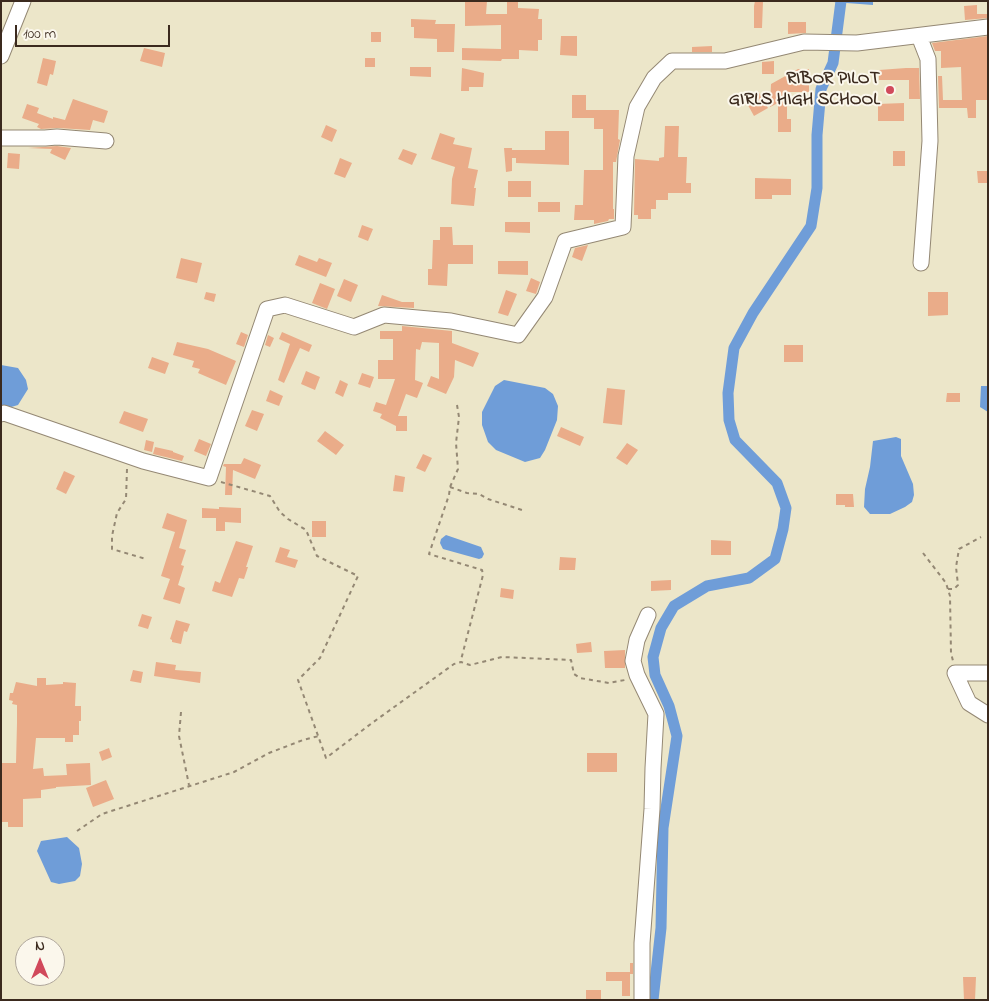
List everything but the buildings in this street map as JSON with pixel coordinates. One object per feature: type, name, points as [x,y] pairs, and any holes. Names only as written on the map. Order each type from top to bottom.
[{"type":"street","points":[[1,56],[24,1]]},
{"type":"street","points":[[1,414],[4,413],[132,458],[209,478],[267,309],[285,305],[354,327],[384,315],[451,322],[518,335],[545,297],[565,241],[623,227],[626,156],[637,107],[654,78],[672,61],[725,61],[804,42],[858,43],[988,27]]},
{"type":"street","points":[[919,36],[928,59],[930,141],[921,263]]},
{"type":"street","points":[[1,138],[57,137],[106,141]]},
{"type":"street","points":[[642,1000],[642,943],[652,818],[656,714],[633,661],[637,640],[648,615]]},
{"type":"street","points":[[988,673],[955,673],[969,703],[988,715]]},
{"type":"path","points":[[457,405],[459,417],[456,442],[458,469],[450,487],[429,554],[482,570],[483,575],[461,660]]},
{"type":"path","points":[[132,458],[127,470],[126,499],[117,514],[112,536],[112,550],[146,559]]},
{"type":"path","points":[[209,478],[270,496],[280,512],[306,530],[317,556],[358,576],[320,658],[298,680],[326,758],[454,664],[461,662],[470,665],[502,657],[571,660],[574,674],[580,678],[609,683],[639,678]]},
{"type":"path","points":[[450,487],[462,492],[479,494],[488,499],[522,510]]},
{"type":"path","points":[[948,589],[954,589],[958,585],[956,567],[959,549],[981,537]]},
{"type":"path","points":[[923,553],[946,583],[950,596],[951,653],[955,673]]},
{"type":"path","points":[[181,712],[179,736],[189,785]]},
{"type":"path","points":[[77,831],[102,814],[234,772],[269,753],[318,736]]},
{"type":"water","points":[[820,1],[873,1],[873,5]]},
{"type":"water","points":[[1,365],[18,368],[26,380],[28,389],[18,405],[1,410]]},
{"type":"water","points":[[504,380],[545,388],[553,394],[558,406],[557,420],[540,458],[525,462],[496,450],[488,442],[482,425],[482,412],[495,386]]},
{"type":"water","points":[[981,386],[988,386],[988,412],[980,407]]},
{"type":"water","points":[[896,437],[901,439],[901,456],[913,484],[914,495],[912,502],[890,514],[870,514],[864,507],[873,441]]},
{"type":"water","points":[[446,535],[481,547],[484,554],[482,558],[479,559],[443,549],[440,543],[441,539]]},
{"type":"water","points":[[67,837],[79,848],[82,864],[80,876],[75,881],[59,884],[51,882],[37,851],[41,841]]},
{"type":"waterway","points":[[653,1000],[661,928],[663,828],[677,736],[669,706],[655,675],[653,657],[661,628],[674,606],[707,586],[749,578],[775,559],[786,508],[777,483],[735,440],[729,420],[728,393],[734,348],[753,313],[811,226],[817,188],[817,135],[821,89],[833,63],[841,1]]},
{"type":"place","name":"RIBOR PILOT GIRLS HIGH SCHOOL","points":[[890,90]]}]
